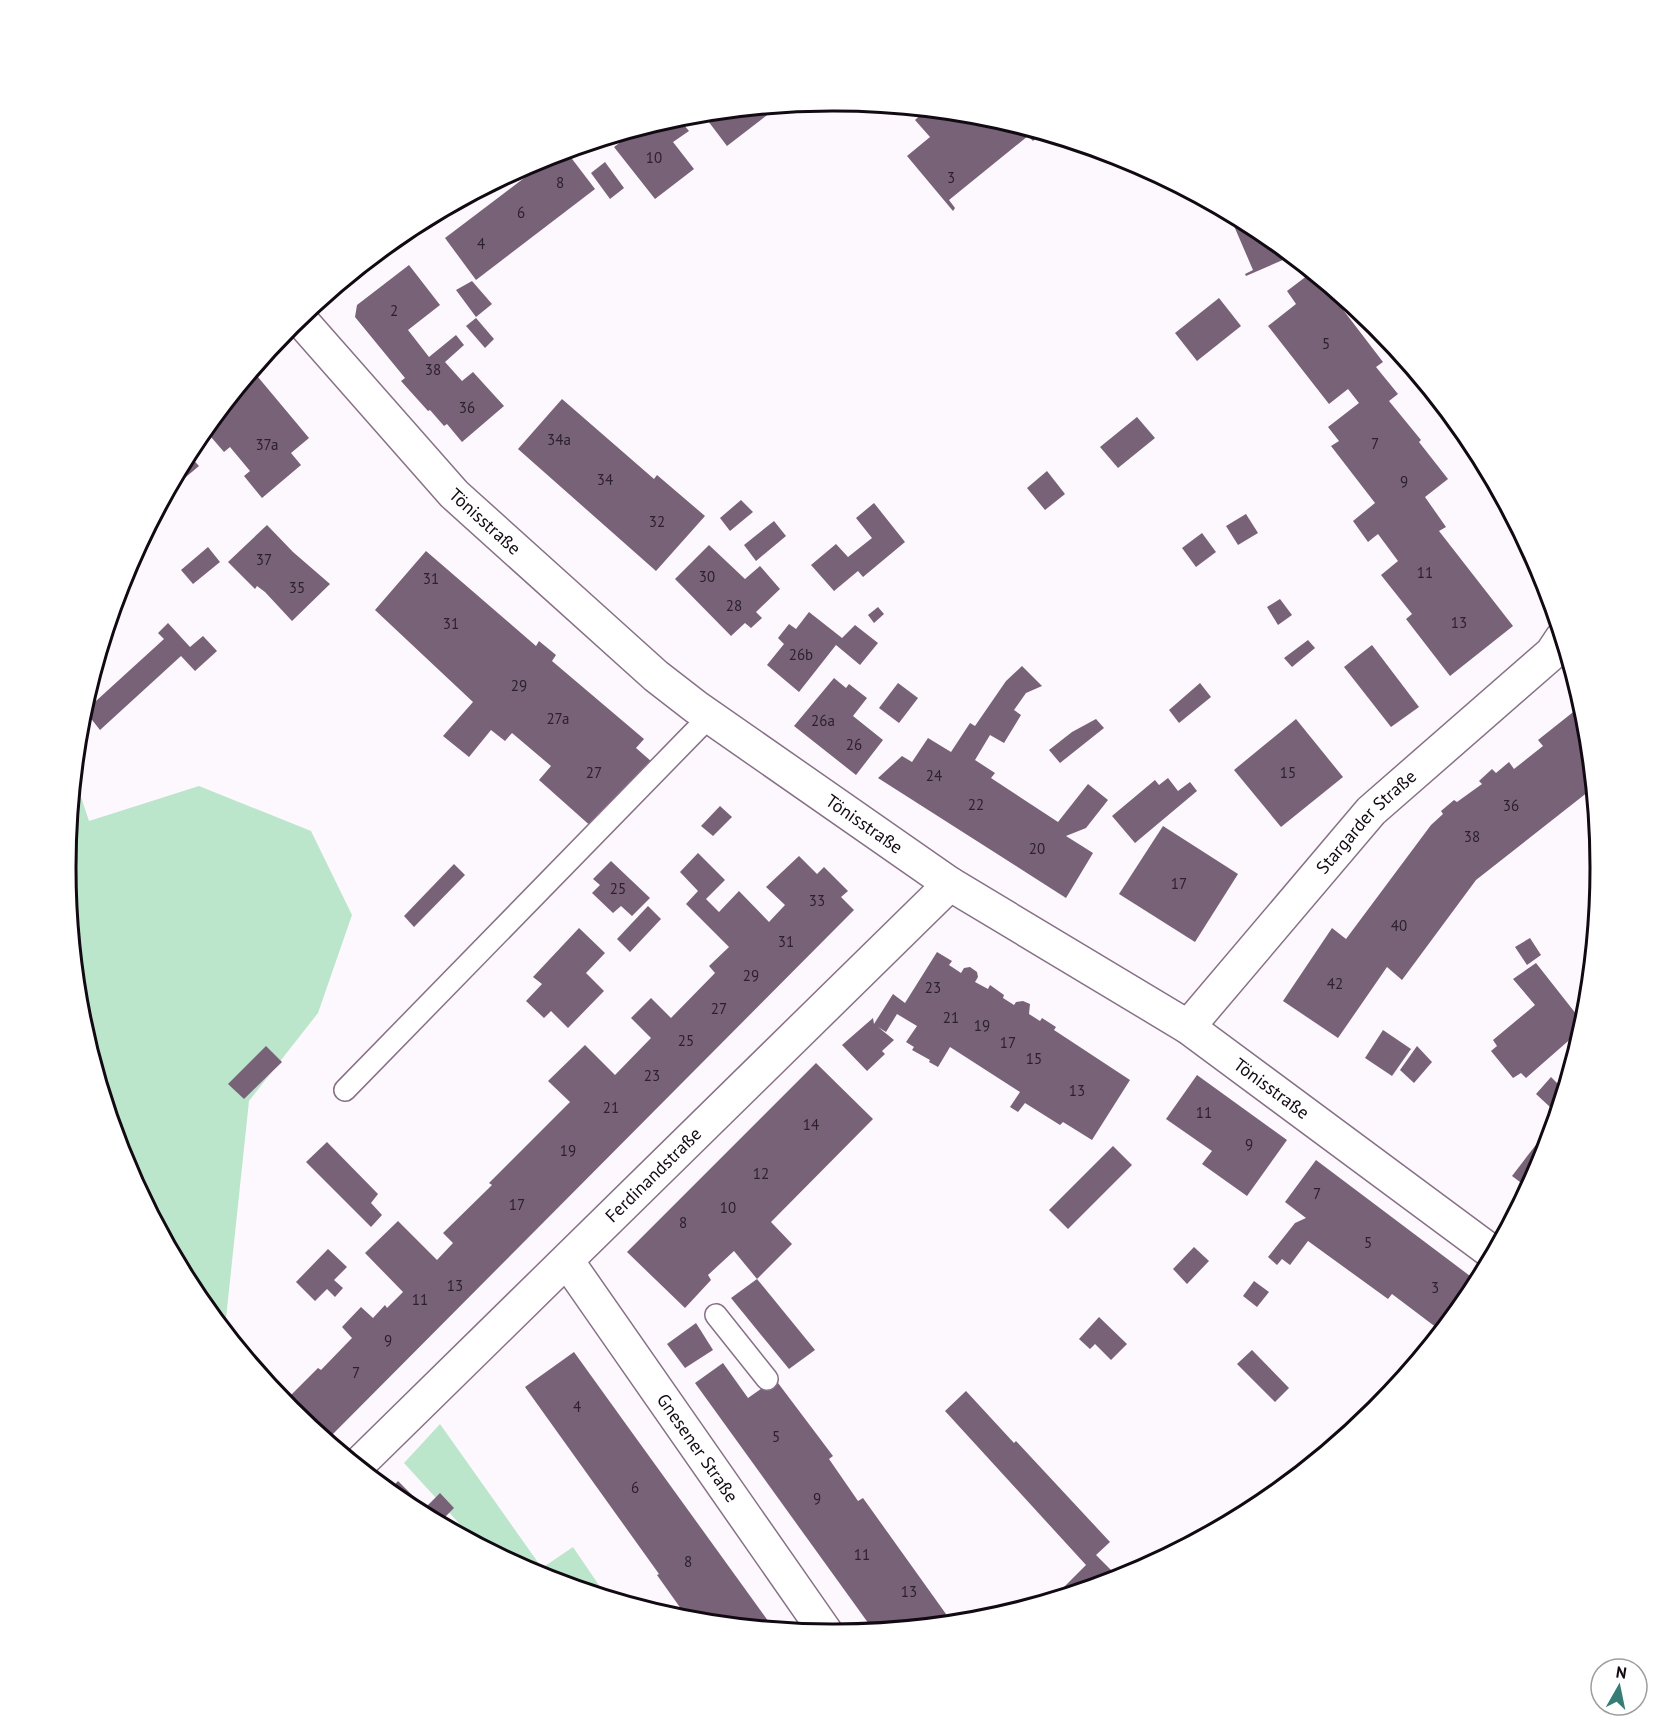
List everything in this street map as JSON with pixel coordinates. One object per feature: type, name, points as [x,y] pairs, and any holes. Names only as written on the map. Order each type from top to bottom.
[{"type":"street","name":"Tönisstraße","points":[[305,325],[454,494],[656,675],[709,717],[950,884],[1188,1027],[1487,1249]]},
{"type":"street","name":"Stargarder Straße","points":[[1188,1027],[1371,811],[1557,645]]},
{"type":"street","name":"Ferdinandstraße","points":[[363,1460],[950,884]]},
{"type":"street","name":"Gnesener Straße","points":[[567,1261],[820,1624]]},
{"type":"lane","points":[[345,1090],[709,717]]},
{"type":"lane","points":[[716,1315],[767,1379]]},
{"type":"green space","points":[[199,786],[311,831],[352,915],[318,1013],[249,1101],[226,1318],[178,1246],[155,1202],[134,1157],[102,1063],[91,1015],[78,917],[76,868],[80,795],[89,821]]},
{"type":"green space","points":[[440,1424],[540,1565],[462,1527],[404,1463]]},
{"type":"green space","points":[[573,1547],[600,1587],[544,1567]]},
{"type":"building","points":[[769,114],[727,146],[708,121]]},
{"type":"building","points":[[920,116],[932,117],[981,125],[1029,136],[1036,138],[1033,141],[1028,136],[949,200],[955,208],[953,211],[907,156],[930,137],[915,120]]},
{"type":"building","points":[[684,125],[689,131],[673,142],[694,169],[655,199],[614,147],[622,141],[638,136]]},
{"type":"building","points":[[571,158],[595,189],[476,280],[445,238],[527,176]]},
{"type":"building","points":[[605,162],[624,188],[610,199],[591,173]]},
{"type":"building","points":[[1234,226],[1284,260],[1246,276],[1245,274],[1253,270]]},
{"type":"building","points":[[409,265],[440,305],[408,330],[429,357],[456,335],[464,345],[445,362],[462,381],[473,372],[504,406],[462,442],[447,424],[444,426],[430,410],[428,411],[401,381],[405,378],[355,317],[357,305]]},
{"type":"building","points":[[1306,277],[1337,302],[1383,362],[1376,367],[1398,394],[1389,401],[1421,440],[1419,442],[1448,479],[1425,497],[1446,527],[1439,531],[1513,626],[1450,676],[1406,619],[1412,614],[1381,575],[1398,561],[1378,534],[1368,542],[1353,521],[1375,503],[1331,446],[1339,441],[1328,427],[1359,403],[1348,389],[1329,404],[1268,326],[1296,304],[1287,291]]},
{"type":"building","points":[[472,281],[492,304],[476,317],[456,290]]},
{"type":"building","points":[[1219,298],[1241,326],[1197,361],[1175,333]]},
{"type":"building","points":[[476,318],[494,339],[485,348],[466,326]]},
{"type":"building","points":[[257,376],[309,438],[291,453],[301,465],[262,498],[244,476],[250,471],[230,447],[224,452],[211,437]]},
{"type":"building","points":[[562,399],[654,479],[657,475],[705,516],[656,571],[518,449]]},
{"type":"building","points":[[1137,417],[1155,438],[1118,468],[1100,447]]},
{"type":"building","points":[[195,462],[199,466],[185,478]]},
{"type":"building","points":[[1047,471],[1065,494],[1045,510],[1027,488]]},
{"type":"building","points":[[741,500],[753,512],[730,531],[720,518]]},
{"type":"building","points":[[874,503],[905,542],[863,577],[858,571],[834,591],[811,565],[836,544],[848,557],[872,538],[856,518]]},
{"type":"building","points":[[1246,514],[1258,533],[1238,545],[1226,526]]},
{"type":"building","points":[[774,521],[786,536],[756,561],[744,545]]},
{"type":"building","points":[[267,525],[293,552],[330,584],[292,621],[265,592],[257,586],[255,589],[228,562]]},
{"type":"building","points":[[1202,533],[1216,552],[1196,567],[1182,548]]},
{"type":"building","points":[[709,545],[745,579],[760,566],[780,589],[756,612],[762,618],[751,628],[745,623],[731,636],[675,579]]},
{"type":"building","points":[[208,547],[220,562],[193,584],[181,570]]},
{"type":"building","points":[[426,551],[536,646],[539,641],[556,655],[552,661],[644,739],[636,748],[652,762],[594,829],[539,780],[551,766],[512,733],[505,741],[491,730],[469,757],[443,736],[473,702],[375,610]]},
{"type":"building","points":[[1280,599],[1292,615],[1278,625],[1267,607]]},
{"type":"building","points":[[878,607],[884,614],[874,623],[868,615]]},
{"type":"building","points":[[809,612],[842,638],[855,625],[878,643],[860,665],[836,645],[799,692],[767,665],[784,644],[778,638],[789,624],[796,629]]},
{"type":"building","points":[[168,623],[190,647],[203,636],[217,651],[195,671],[181,656],[100,730],[91,719],[95,702],[164,639],[158,633]]},
{"type":"building","points":[[1308,640],[1315,648],[1292,667],[1284,658]]},
{"type":"building","points":[[1372,645],[1419,707],[1391,727],[1344,667]]},
{"type":"building","points":[[1022,666],[1042,686],[1026,693],[1014,710],[1021,715],[1004,743],[990,735],[975,760],[995,773],[991,778],[1058,822],[1088,784],[1108,800],[1086,828],[1066,836],[1093,853],[1066,898],[878,778],[902,756],[912,762],[928,738],[951,752],[970,723],[975,726],[1006,681]]},
{"type":"building","points":[[834,678],[846,688],[849,684],[867,698],[853,716],[883,740],[856,775],[794,726]]},
{"type":"building","points":[[898,683],[918,698],[899,723],[879,708]]},
{"type":"building","points":[[1200,683],[1211,697],[1179,723],[1169,710]]},
{"type":"building","points":[[1574,711],[1586,793],[1476,880],[1402,980],[1387,967],[1338,1038],[1283,1001],[1332,928],[1346,939],[1431,825],[1443,814],[1441,811],[1454,800],[1457,802],[1482,784],[1479,781],[1492,769],[1496,773],[1509,762],[1514,769],[1543,746],[1538,740]]},
{"type":"building","points":[[1096,719],[1104,728],[1060,763],[1049,750],[1072,732]]},
{"type":"building","points":[[1296,719],[1343,777],[1281,827],[1234,770]]},
{"type":"building","points":[[1168,778],[1178,791],[1190,782],[1197,791],[1135,843],[1112,816],[1155,780],[1159,785]]},
{"type":"building","points":[[720,806],[732,817],[713,836],[701,826]]},
{"type":"building","points":[[1163,826],[1238,874],[1195,942],[1119,894]]},
{"type":"building","points":[[698,853],[725,880],[706,899],[719,912],[739,891],[769,922],[785,905],[766,887],[799,856],[817,874],[824,867],[848,891],[841,897],[854,910],[332,1435],[291,1395],[318,1368],[321,1370],[352,1338],[342,1327],[361,1307],[373,1318],[385,1305],[387,1308],[403,1292],[365,1253],[398,1221],[437,1260],[453,1243],[443,1233],[570,1102],[548,1081],[585,1045],[615,1075],[651,1038],[631,1018],[651,998],[671,1018],[715,973],[709,966],[729,947],[686,904],[698,891],[680,872]]},
{"type":"building","points":[[611,861],[650,898],[632,916],[621,906],[613,913],[592,893],[600,885],[593,879]]},
{"type":"building","points":[[454,864],[465,875],[414,927],[404,916]]},
{"type":"building","points":[[648,906],[661,919],[630,952],[617,939]]},
{"type":"building","points":[[579,928],[605,953],[586,973],[604,991],[568,1028],[551,1011],[544,1018],[526,1001],[542,984],[533,977]]},
{"type":"building","points":[[1530,938],[1541,955],[1527,965],[1515,947]]},
{"type":"building","points":[[937,952],[952,961],[949,965],[961,973],[964,968],[970,967],[977,972],[978,977],[975,982],[988,989],[990,985],[1014,1005],[1016,1002],[1023,1001],[1030,1004],[1029,1014],[1040,1021],[1042,1018],[1056,1027],[1054,1030],[1130,1080],[1092,1140],[1063,1122],[1060,1125],[1025,1103],[1018,1112],[1010,1107],[1020,1092],[950,1047],[938,1067],[929,1062],[930,1060],[912,1050],[914,1047],[906,1042],[917,1026],[897,1014],[886,1032],[878,1027],[894,1040],[882,1051],[885,1054],[867,1071],[842,1045],[873,1018],[874,1024],[893,994],[905,1003]]},
{"type":"building","points":[[1536,963],[1576,1014],[1571,1039],[1526,1078],[1521,1073],[1513,1078],[1491,1051],[1497,1046],[1493,1040],[1535,1005],[1513,979]]},
{"type":"building","points":[[1383,1030],[1411,1049],[1392,1076],[1365,1058]]},
{"type":"building","points":[[266,1046],[282,1062],[244,1099],[228,1084]]},
{"type":"building","points":[[1417,1046],[1432,1062],[1414,1083],[1400,1070]]},
{"type":"building","points":[[816,1063],[873,1119],[771,1222],[792,1244],[757,1279],[734,1251],[708,1275],[711,1280],[685,1308],[627,1252]]},
{"type":"building","points":[[1197,1075],[1287,1140],[1247,1196],[1202,1164],[1212,1151],[1166,1119]]},
{"type":"building","points":[[1551,1077],[1558,1084],[1550,1107],[1536,1094]]},
{"type":"building","points":[[1539,1141],[1521,1183],[1512,1176]]},
{"type":"building","points":[[327,1142],[378,1194],[371,1203],[382,1215],[371,1227],[306,1162]]},
{"type":"building","points":[[1113,1146],[1132,1165],[1068,1229],[1049,1210]]},
{"type":"building","points":[[1316,1160],[1470,1276],[1435,1327],[1392,1294],[1388,1299],[1308,1241],[1290,1265],[1282,1259],[1277,1265],[1268,1257],[1295,1223],[1306,1218],[1285,1202]]},
{"type":"building","points":[[1194,1247],[1209,1261],[1187,1284],[1173,1269]]},
{"type":"building","points":[[328,1249],[347,1267],[334,1280],[343,1288],[335,1297],[327,1289],[315,1301],[296,1282]]},
{"type":"building","points":[[757,1279],[815,1350],[789,1369],[731,1298]]},
{"type":"building","points":[[1254,1281],[1269,1292],[1257,1307],[1243,1296]]},
{"type":"building","points":[[1099,1317],[1127,1344],[1111,1360],[1095,1344],[1090,1349],[1079,1339]]},
{"type":"building","points":[[696,1323],[713,1350],[685,1368],[667,1344]]},
{"type":"building","points":[[1252,1350],[1289,1388],[1275,1402],[1237,1364]]},
{"type":"building","points":[[574,1352],[769,1621],[681,1609],[657,1575],[659,1574],[525,1387]]},
{"type":"building","points":[[723,1363],[748,1398],[775,1379],[833,1456],[829,1459],[858,1501],[863,1498],[946,1614],[932,1618],[868,1623],[695,1383]]},
{"type":"building","points":[[966,1391],[1110,1542],[1096,1555],[1112,1571],[1062,1589],[1086,1565],[945,1411]]},
{"type":"building","points":[[398,1481],[416,1499],[413,1497],[395,1484]]},
{"type":"building","points":[[440,1493],[454,1508],[445,1517],[427,1506]]}]
